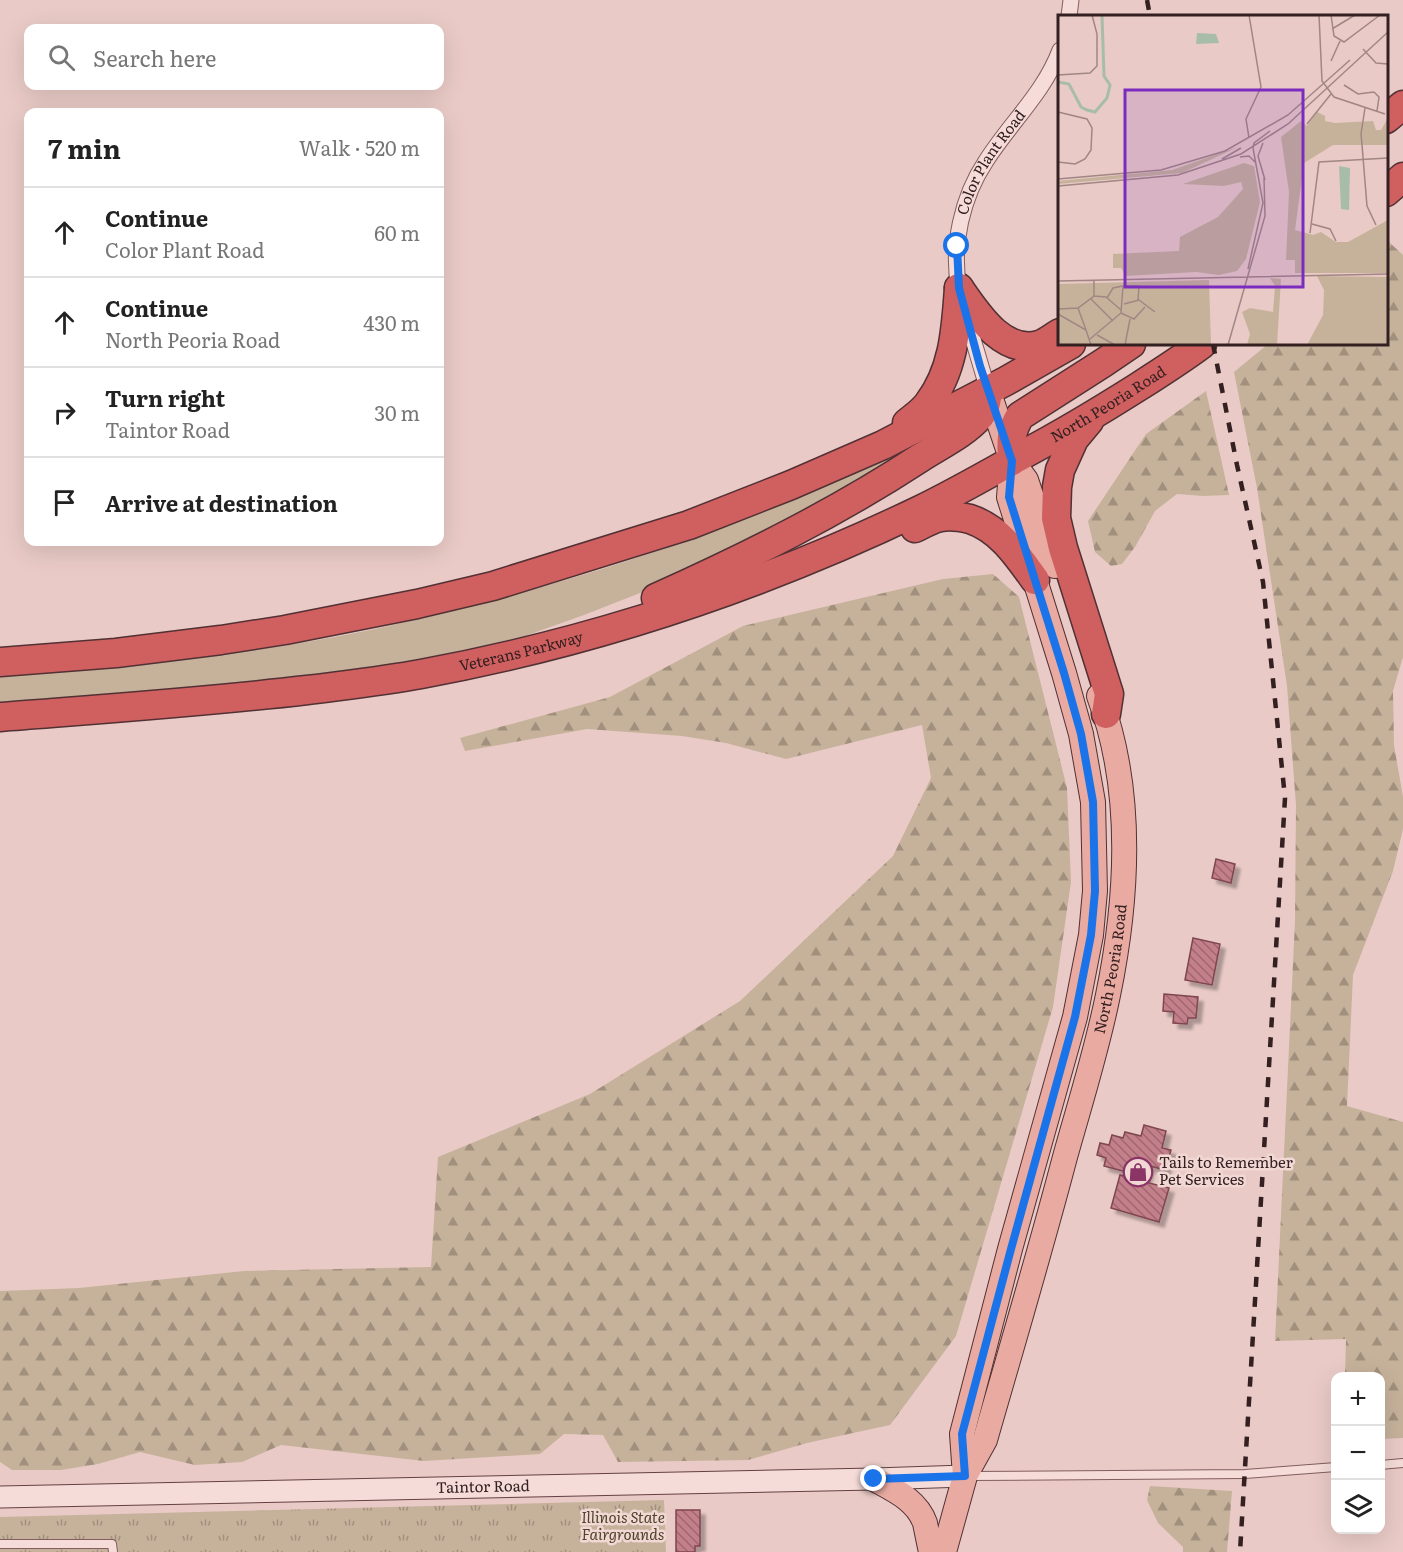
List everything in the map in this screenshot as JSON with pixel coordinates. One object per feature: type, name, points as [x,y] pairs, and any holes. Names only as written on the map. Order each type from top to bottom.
[{"type":"highway","points":[[1388,117],[1403,105]]},
{"type":"highway","points":[[1388,190],[1403,177]]},
{"type":"highway","points":[[959,288],[990,329],[1005,340],[1014,344],[1040,345],[1058,334]]},
{"type":"highway","points":[[883,445],[926,406],[944,375],[953,351],[959,288]]},
{"type":"highway","points":[[0,662],[116,653],[232,639],[346,619],[483,588],[689,525],[791,485],[883,445],[1069,345]]},
{"type":"highway","points":[[1012,461],[1011,440],[1014,425],[1020,416],[1130,345]]},
{"type":"highway","name":"North Peoria Road","points":[[1012,461],[1094,415],[1201,345]]},
{"type":"highway","points":[[576,638],[635,607],[726,566],[849,501],[971,425],[982,413],[987,402],[988,390]]},
{"type":"highway","points":[[1094,415],[1074,439],[1065,458],[1057,487],[1056,518],[1063,548],[1109,694],[1106,714]]},
{"type":"highway","name":"Veterans Parkway","points":[[0,717],[240,698],[366,683],[422,674],[540,648],[684,606],[766,576],[853,541],[921,509],[1012,461]]},
{"type":"highway","points":[[684,606],[763,593],[860,554],[940,517],[961,517],[979,522],[995,532],[1011,547],[1035,580]]},
{"type":"main road","name":"North Peoria Road","points":[[944,1552],[965,1476],[985,1440],[1087,1077],[1108,997],[1122,880],[1123,804],[1115,746],[1026,480],[1012,461],[988,390]]},
{"type":"main road","name":"North Peoria Road","points":[[965,1476],[962,1434],[1075,1017],[1091,935],[1095,891],[1093,802],[1081,734],[1009,497],[1012,461]]},
{"type":"main road","name":"Taintor Road","points":[[0,1497],[965,1476]]},
{"type":"main road","points":[[874,1479],[904,1496],[916,1508],[924,1523],[931,1552]]},
{"type":"street","points":[[1069,15],[1071,0]]},
{"type":"street","name":"Color Plant Road","points":[[988,390],[959,288],[957,256],[959,227],[974,182],[985,161],[1042,87],[1058,53]]},
{"type":"lane","points":[[1385,1464],[1403,1463]]},
{"type":"lane","points":[[965,1476],[1245,1474],[1331,1467]]},
{"type":"lane","points":[[0,1544],[112,1544],[113,1552]]},
{"type":"green space","points":[[1389,242],[1403,255],[1403,657],[1393,691],[1394,745],[1403,797],[1403,829],[1393,871],[1353,975],[1347,1106],[1403,1122],[1403,1438],[1385,1439],[1385,1372],[1345,1372],[1346,1339],[1275,1341],[1295,921],[1296,805],[1287,686],[1257,488],[1234,372],[1267,345],[1388,345]]},
{"type":"green space","points":[[1206,391],[1229,495],[1177,494],[1155,511],[1135,547],[1122,564],[1111,566],[1095,552],[1088,521],[1146,434]]},
{"type":"green space","points":[[896,454],[899,460],[724,555],[640,593],[525,636],[375,667],[299,678],[0,703],[0,677],[139,664],[324,639],[379,628],[535,588],[604,568],[729,525]]},
{"type":"green space","points":[[993,574],[1019,597],[1067,788],[1071,882],[1053,1007],[956,1336],[890,1425],[807,1443],[748,1460],[618,1462],[603,1435],[564,1434],[540,1454],[424,1461],[281,1445],[242,1462],[195,1465],[140,1452],[98,1464],[61,1470],[12,1470],[0,1462],[0,1291],[79,1288],[244,1271],[431,1267],[438,1157],[590,1094],[740,1001],[893,856],[931,778],[922,725],[786,759],[726,743],[682,736],[587,729],[465,751],[460,738],[610,697],[743,626],[943,579]]},
{"type":"green space","points":[[1150,1486],[1232,1491],[1227,1552],[1183,1552],[1183,1547],[1158,1523],[1147,1500]]},
{"type":"green space","name":"Illinois State Fairgrounds","points":[[664,1500],[666,1552],[0,1552],[0,1517]]},
{"type":"building","points":[[1216,859],[1235,864],[1231,883],[1212,878]]},
{"type":"building","points":[[1193,938],[1220,944],[1212,985],[1185,980]]},
{"type":"building","points":[[1164,994],[1198,997],[1196,1018],[1188,1018],[1187,1024],[1173,1023],[1174,1012],[1163,1011]]},
{"type":"building","points":[[1144,1125],[1166,1131],[1162,1148],[1171,1150],[1165,1170],[1150,1166],[1145,1182],[1169,1188],[1159,1222],[1111,1208],[1120,1175],[1133,1178],[1134,1174],[1104,1166],[1106,1158],[1097,1155],[1100,1143],[1109,1145],[1112,1135],[1123,1138],[1125,1132],[1141,1136]]},
{"type":"building","points":[[676,1510],[700,1510],[700,1546],[695,1546],[695,1552],[676,1552]]},
{"type":"railway","points":[[1147,0],[1150,15]]},
{"type":"railway","points":[[1213,345],[1263,582],[1285,798],[1240,1552]]},
{"type":"place","name":"Tails to Remember Pet Services","points":[[1138,1172]]},
{"type":"route","points":[[874,1479],[965,1476],[962,1434],[1075,1017],[1091,935],[1095,891],[1093,802],[1081,734],[1009,497],[1012,461],[980,366],[959,288],[957,246]]}]
